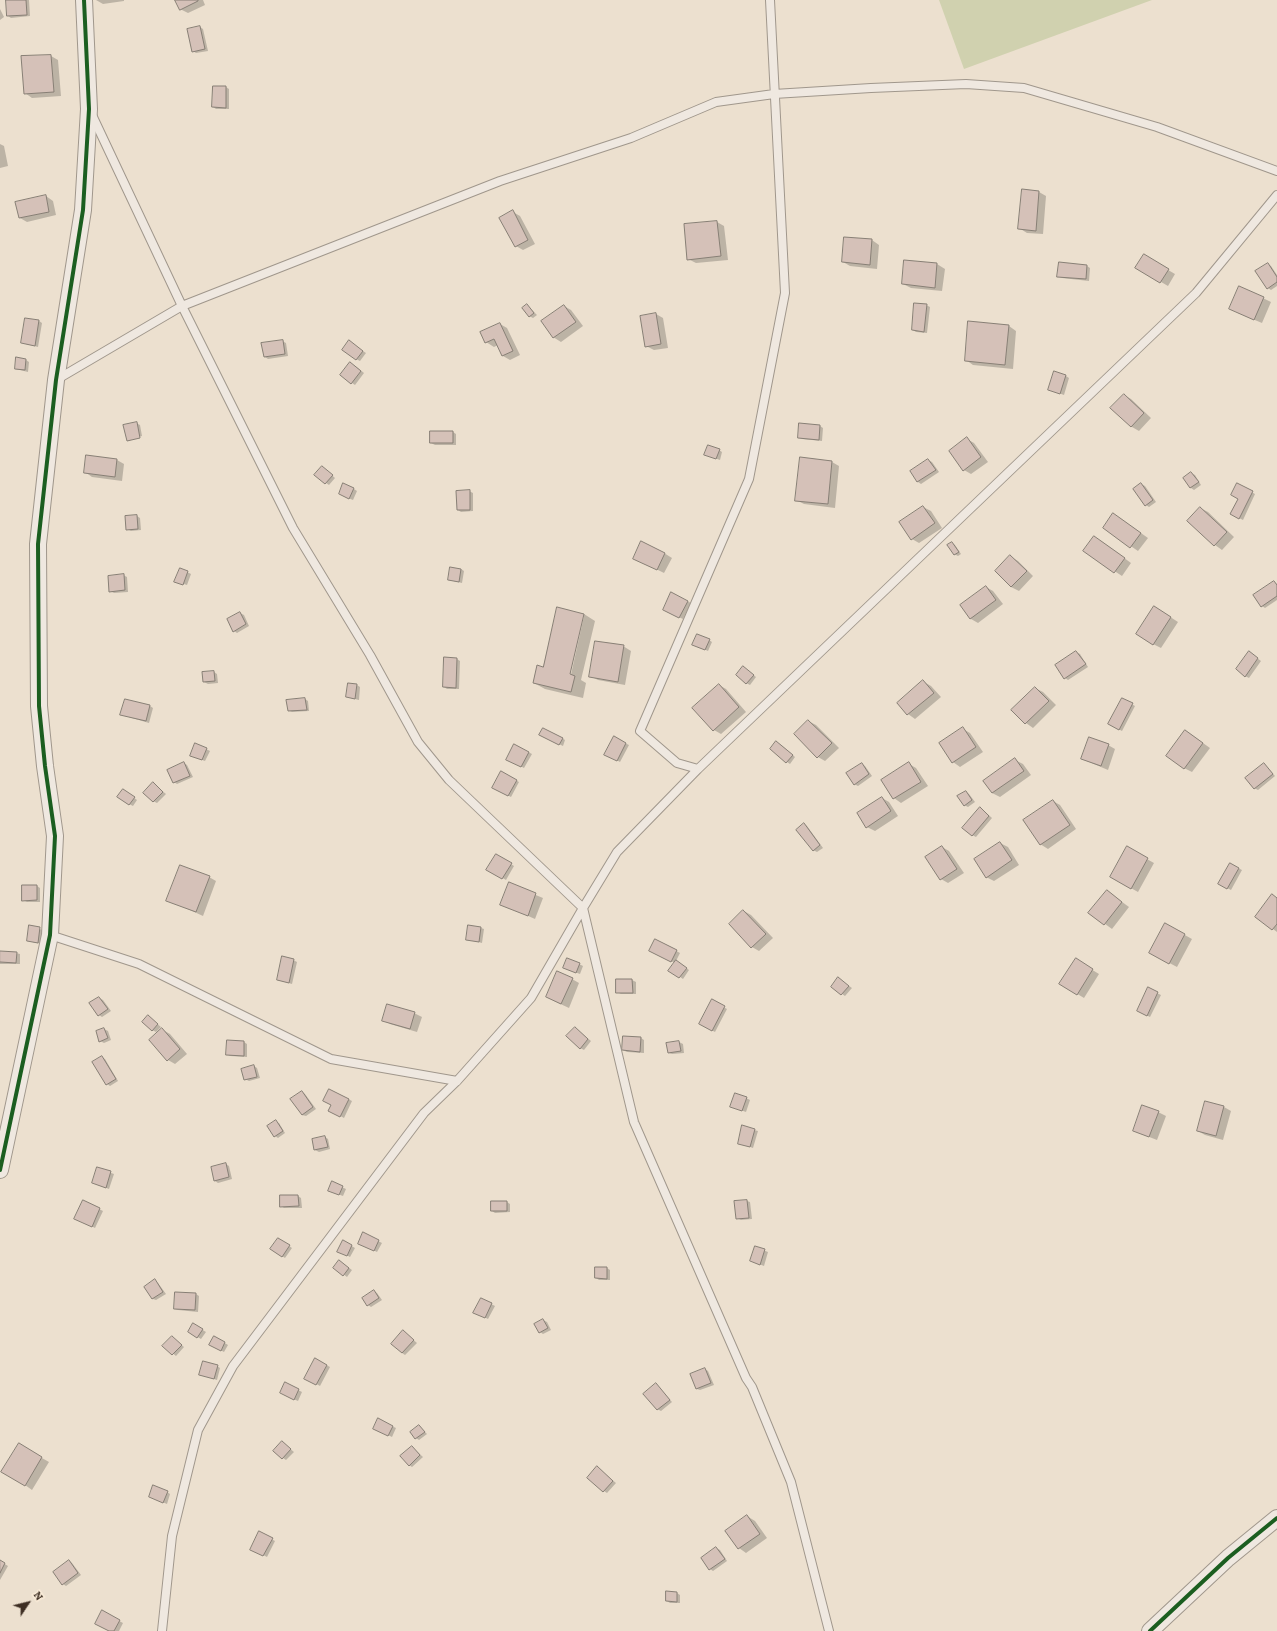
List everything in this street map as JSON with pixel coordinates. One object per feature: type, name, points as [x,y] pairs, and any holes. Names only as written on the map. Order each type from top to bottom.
[{"type":"street","points":[[0,1170],[50,935],[55,836],[45,766],[39,706],[38,544],[56,380],[83,210],[89,109],[84,0]]},
{"type":"street","points":[[1150,1631],[1228,1558],[1277,1518]]},
{"type":"lane","points":[[698,769],[677,763],[640,731],[749,479],[785,293],[770,0]]},
{"type":"lane","points":[[56,380],[182,306],[500,181],[631,138],[716,102],[774,94],[966,84],[1024,88],[1157,127],[1277,171]]},
{"type":"lane","points":[[89,109],[182,306],[293,528],[370,655],[418,742],[449,780],[583,908],[634,1122],[746,1378],[752,1387],[791,1482],[829,1631]]},
{"type":"lane","points":[[162,1631],[172,1536],[198,1430],[229,1372],[276,1307],[424,1113],[457,1081],[531,998],[617,852],[698,769],[1196,293],[1277,195]]},
{"type":"lane","points":[[50,935],[139,964],[331,1059],[457,1081]]},
{"type":"green space","points":[[939,0],[1152,0],[964,69]]},
{"type":"building","points":[[6,0],[26,0],[27,15],[7,16]]},
{"type":"building","points":[[175,0],[198,0],[198,1],[180,10]]},
{"type":"building","points":[[200,26],[205,49],[192,52],[187,29]]},
{"type":"building","points":[[51,55],[54,92],[24,94],[21,56]]},
{"type":"building","points":[[213,86],[226,86],[226,108],[212,107]]},
{"type":"building","points":[[1022,189],[1039,191],[1036,231],[1018,229]]},
{"type":"building","points":[[46,195],[49,212],[19,218],[15,202]]},
{"type":"building","points":[[513,210],[528,240],[515,247],[499,218]]},
{"type":"building","points":[[717,221],[721,256],[687,260],[684,224]]},
{"type":"building","points":[[844,237],[872,239],[870,265],[842,262]]},
{"type":"building","points":[[1144,254],[1169,269],[1160,283],[1135,268]]},
{"type":"building","points":[[904,260],[937,263],[935,288],[902,284]]},
{"type":"building","points":[[1059,262],[1087,265],[1086,279],[1057,277]]},
{"type":"building","points":[[1268,263],[1277,277],[1277,282],[1267,289],[1255,271]]},
{"type":"building","points":[[1239,286],[1264,297],[1254,320],[1229,309]]},
{"type":"building","points":[[914,303],[927,304],[924,332],[912,330]]},
{"type":"building","points":[[527,304],[534,313],[529,317],[522,308]]},
{"type":"building","points":[[564,305],[576,322],[553,338],[541,321]]},
{"type":"building","points":[[656,313],[661,344],[645,347],[640,316]]},
{"type":"building","points":[[25,318],[39,320],[35,346],[21,343]]},
{"type":"building","points":[[968,321],[1009,325],[1005,365],[965,361]]},
{"type":"building","points":[[500,323],[513,351],[502,356],[494,339],[485,343],[480,332]]},
{"type":"building","points":[[283,340],[285,354],[264,357],[261,343]]},
{"type":"building","points":[[349,340],[363,351],[356,360],[342,350]]},
{"type":"building","points":[[16,357],[26,359],[25,370],[15,369]]},
{"type":"building","points":[[350,362],[361,371],[351,384],[340,375]]},
{"type":"building","points":[[1054,371],[1066,375],[1060,394],[1048,390]]},
{"type":"building","points":[[1124,394],[1144,413],[1131,427],[1110,408]]},
{"type":"building","points":[[137,422],[140,438],[127,441],[123,425]]},
{"type":"building","points":[[799,423],[820,425],[819,440],[798,438]]},
{"type":"building","points":[[430,431],[453,431],[453,443],[430,443]]},
{"type":"building","points":[[967,437],[981,457],[963,471],[949,451]]},
{"type":"building","points":[[708,445],[720,449],[716,459],[704,455]]},
{"type":"building","points":[[86,455],[117,459],[115,477],[84,473]]},
{"type":"building","points":[[800,457],[832,461],[828,504],[795,501]]},
{"type":"building","points":[[928,459],[936,470],[917,482],[910,471]]},
{"type":"building","points":[[322,466],[333,475],[325,484],[314,475]]},
{"type":"building","points":[[1191,472],[1199,482],[1190,488],[1183,478]]},
{"type":"building","points":[[343,483],[354,488],[349,499],[339,494]]},
{"type":"building","points":[[1141,483],[1153,500],[1145,506],[1133,489]]},
{"type":"building","points":[[1237,483],[1253,491],[1239,519],[1230,514],[1238,499],[1231,495]]},
{"type":"building","points":[[470,490],[470,510],[457,510],[456,491]]},
{"type":"building","points":[[923,506],[935,523],[911,540],[899,522]]},
{"type":"building","points":[[1200,507],[1227,532],[1214,546],[1187,521]]},
{"type":"building","points":[[1113,513],[1141,533],[1130,548],[1103,528]]},
{"type":"building","points":[[137,515],[138,529],[126,530],[125,516]]},
{"type":"building","points":[[1094,536],[1125,558],[1114,573],[1083,551]]},
{"type":"building","points":[[641,541],[665,553],[657,570],[633,559]]},
{"type":"building","points":[[952,542],[959,552],[954,555],[947,545]]},
{"type":"building","points":[[1010,555],[1027,571],[1011,587],[995,571]]},
{"type":"building","points":[[450,567],[461,569],[459,582],[448,580]]},
{"type":"building","points":[[180,568],[188,571],[183,585],[174,582]]},
{"type":"building","points":[[124,574],[125,590],[109,592],[108,576]]},
{"type":"building","points":[[1274,581],[1277,585],[1277,596],[1261,607],[1253,595]]},
{"type":"building","points":[[986,586],[996,600],[970,619],[960,605]]},
{"type":"building","points":[[671,592],[688,601],[679,618],[663,610]]},
{"type":"building","points":[[1154,606],[1171,617],[1153,645],[1136,634]]},
{"type":"building","points":[[557,607],[584,614],[570,674],[575,676],[571,692],[533,683],[537,665],[543,667]]},
{"type":"building","points":[[240,612],[246,624],[233,632],[227,619]]},
{"type":"building","points":[[697,634],[710,639],[705,650],[692,645]]},
{"type":"building","points":[[595,641],[624,645],[618,682],[589,677]]},
{"type":"building","points":[[1076,651],[1086,664],[1064,679],[1055,665]]},
{"type":"building","points":[[1249,651],[1258,658],[1245,677],[1236,669]]},
{"type":"building","points":[[444,657],[457,658],[456,688],[443,687]]},
{"type":"building","points":[[743,666],[754,675],[746,684],[736,675]]},
{"type":"building","points":[[214,671],[215,681],[203,682],[202,672]]},
{"type":"building","points":[[923,680],[934,693],[907,715],[897,703]]},
{"type":"building","points":[[348,683],[357,684],[355,699],[346,697]]},
{"type":"building","points":[[719,684],[739,707],[713,731],[692,708]]},
{"type":"building","points":[[1035,687],[1049,701],[1025,724],[1011,710]]},
{"type":"building","points":[[305,698],[307,710],[288,711],[286,700]]},
{"type":"building","points":[[1122,698],[1133,703],[1119,730],[1108,724]]},
{"type":"building","points":[[125,699],[150,705],[146,721],[120,715]]},
{"type":"building","points":[[808,720],[832,743],[817,758],[794,734]]},
{"type":"building","points":[[963,727],[976,747],[952,763],[939,743]]},
{"type":"building","points":[[543,728],[563,738],[559,745],[539,735]]},
{"type":"building","points":[[1185,730],[1203,743],[1184,769],[1166,756]]},
{"type":"building","points":[[614,736],[626,743],[617,761],[604,755]]},
{"type":"building","points":[[1089,737],[1109,744],[1101,766],[1081,759]]},
{"type":"building","points":[[776,741],[793,755],[786,763],[770,749]]},
{"type":"building","points":[[195,743],[207,748],[202,760],[190,756]]},
{"type":"building","points":[[514,744],[529,752],[521,767],[506,760]]},
{"type":"building","points":[[1015,758],[1024,771],[992,793],[983,781]]},
{"type":"building","points":[[184,762],[190,776],[173,783],[167,770]]},
{"type":"building","points":[[909,762],[921,782],[893,799],[881,780]]},
{"type":"building","points":[[862,763],[869,774],[854,785],[846,773]]},
{"type":"building","points":[[1264,763],[1273,774],[1254,789],[1245,778]]},
{"type":"building","points":[[501,771],[517,780],[508,796],[492,788]]},
{"type":"building","points":[[153,782],[163,792],[153,802],[143,793]]},
{"type":"building","points":[[123,789],[135,797],[129,805],[117,797]]},
{"type":"building","points":[[966,791],[972,800],[964,806],[957,796]]},
{"type":"building","points":[[882,797],[891,811],[866,828],[857,813]]},
{"type":"building","points":[[1053,800],[1070,825],[1040,845],[1023,820]]},
{"type":"building","points":[[980,807],[989,816],[972,836],[962,828]]},
{"type":"building","points":[[804,823],[820,845],[813,851],[796,830]]},
{"type":"building","points":[[1000,842],[1012,860],[986,878],[974,859]]},
{"type":"building","points":[[942,846],[957,869],[940,880],[925,857]]},
{"type":"building","points":[[1127,846],[1148,858],[1131,889],[1110,877]]},
{"type":"building","points":[[496,854],[512,863],[502,879],[486,870]]},
{"type":"building","points":[[1230,863],[1239,868],[1227,889],[1218,884]]},
{"type":"building","points":[[180,865],[210,876],[196,912],[166,901]]},
{"type":"building","points":[[509,882],[536,893],[528,916],[500,905]]},
{"type":"building","points":[[22,885],[37,885],[37,900],[22,901]]},
{"type":"building","points":[[1107,890],[1122,902],[1104,925],[1088,913]]},
{"type":"building","points":[[1272,894],[1277,898],[1277,924],[1272,930],[1255,917]]},
{"type":"building","points":[[743,910],[766,934],[751,948],[729,924]]},
{"type":"building","points":[[1165,923],[1185,934],[1169,964],[1149,953]]},
{"type":"building","points":[[29,925],[40,927],[38,943],[27,941]]},
{"type":"building","points":[[468,925],[481,927],[479,942],[466,940]]},
{"type":"building","points":[[655,939],[677,950],[671,962],[649,951]]},
{"type":"building","points":[[0,951],[17,952],[16,963],[0,962]]},
{"type":"building","points":[[282,956],[294,959],[289,983],[277,980]]},
{"type":"building","points":[[567,958],[580,963],[576,973],[563,968]]},
{"type":"building","points":[[1076,958],[1093,969],[1077,995],[1059,984]]},
{"type":"building","points":[[676,960],[687,968],[679,978],[668,971]]},
{"type":"building","points":[[557,971],[573,978],[561,1004],[546,997]]},
{"type":"building","points":[[838,977],[849,986],[841,995],[831,987]]},
{"type":"building","points":[[616,979],[632,979],[633,993],[616,993]]},
{"type":"building","points":[[1148,987],[1158,992],[1147,1016],[1137,1011]]},
{"type":"building","points":[[99,997],[108,1009],[98,1016],[89,1003]]},
{"type":"building","points":[[712,999],[725,1006],[712,1031],[699,1024]]},
{"type":"building","points":[[387,1004],[415,1012],[410,1029],[382,1021]]},
{"type":"building","points":[[148,1015],[158,1024],[152,1031],[142,1022]]},
{"type":"building","points":[[575,1027],[588,1039],[580,1049],[566,1036]]},
{"type":"building","points":[[104,1028],[108,1038],[99,1042],[96,1031]]},
{"type":"building","points":[[162,1028],[180,1049],[167,1061],[149,1040]]},
{"type":"building","points":[[623,1036],[641,1037],[640,1052],[622,1050]]},
{"type":"building","points":[[227,1040],[244,1041],[244,1056],[226,1055]]},
{"type":"building","points":[[679,1041],[681,1051],[668,1053],[666,1043]]},
{"type":"building","points":[[102,1056],[116,1079],[106,1085],[92,1062]]},
{"type":"building","points":[[254,1065],[257,1077],[244,1080],[241,1069]]},
{"type":"building","points":[[329,1089],[349,1099],[340,1117],[328,1111],[331,1105],[323,1101]]},
{"type":"building","points":[[302,1091],[313,1107],[302,1115],[290,1099]]},
{"type":"building","points":[[735,1093],[747,1097],[742,1111],[730,1107]]},
{"type":"building","points":[[1205,1101],[1224,1106],[1216,1136],[1197,1131]]},
{"type":"building","points":[[1142,1105],[1159,1111],[1149,1137],[1133,1131]]},
{"type":"building","points":[[276,1120],[283,1131],[274,1137],[267,1126]]},
{"type":"building","points":[[742,1125],[755,1129],[750,1147],[738,1144]]},
{"type":"building","points":[[325,1136],[328,1147],[314,1150],[312,1139]]},
{"type":"building","points":[[226,1163],[229,1177],[214,1181],[211,1167]]},
{"type":"building","points":[[97,1167],[111,1171],[106,1188],[92,1183]]},
{"type":"building","points":[[332,1181],[343,1186],[339,1195],[328,1191]]},
{"type":"building","points":[[280,1195],[298,1195],[299,1206],[280,1207]]},
{"type":"building","points":[[83,1200],[100,1208],[92,1227],[74,1219]]},
{"type":"building","points":[[747,1200],[749,1218],[736,1219],[734,1201]]},
{"type":"building","points":[[491,1201],[507,1201],[507,1211],[491,1211]]},
{"type":"building","points":[[363,1232],[379,1240],[374,1251],[358,1244]]},
{"type":"building","points":[[278,1238],[290,1245],[282,1257],[270,1249]]},
{"type":"building","points":[[343,1240],[352,1245],[347,1256],[337,1252]]},
{"type":"building","points":[[755,1246],[765,1249],[760,1265],[750,1261]]},
{"type":"building","points":[[339,1260],[349,1268],[343,1276],[333,1268]]},
{"type":"building","points":[[595,1267],[607,1267],[607,1279],[595,1278]]},
{"type":"building","points":[[155,1279],[163,1292],[152,1299],[144,1287]]},
{"type":"building","points":[[374,1290],[379,1298],[367,1306],[362,1298]]},
{"type":"building","points":[[175,1292],[196,1293],[195,1310],[174,1309]]},
{"type":"building","points":[[481,1298],[492,1303],[485,1318],[473,1313]]},
{"type":"building","points":[[543,1319],[548,1328],[539,1333],[534,1324]]},
{"type":"building","points":[[193,1323],[203,1329],[197,1338],[188,1332]]},
{"type":"building","points":[[403,1330],[414,1340],[402,1353],[391,1344]]},
{"type":"building","points":[[172,1336],[182,1345],[172,1355],[162,1346]]},
{"type":"building","points":[[214,1336],[225,1342],[221,1351],[209,1345]]},
{"type":"building","points":[[315,1358],[327,1365],[316,1385],[304,1379]]},
{"type":"building","points":[[203,1361],[218,1365],[214,1379],[199,1375]]},
{"type":"building","points":[[705,1368],[711,1383],[696,1389],[690,1374]]},
{"type":"building","points":[[285,1382],[299,1389],[294,1400],[280,1393]]},
{"type":"building","points":[[656,1383],[670,1400],[657,1410],[643,1394]]},
{"type":"building","points":[[378,1418],[393,1426],[388,1436],[373,1429]]},
{"type":"building","points":[[419,1425],[425,1432],[415,1439],[410,1432]]},
{"type":"building","points":[[282,1441],[291,1449],[282,1459],[273,1451]]},
{"type":"building","points":[[19,1443],[42,1457],[25,1486],[1,1472]]},
{"type":"building","points":[[412,1446],[420,1455],[409,1466],[400,1456]]},
{"type":"building","points":[[597,1466],[613,1481],[603,1492],[587,1478]]},
{"type":"building","points":[[153,1485],[168,1491],[163,1503],[149,1497]]},
{"type":"building","points":[[747,1515],[760,1534],[738,1549],[725,1531]]},
{"type":"building","points":[[259,1531],[273,1538],[263,1556],[250,1550]]},
{"type":"building","points":[[716,1547],[725,1559],[709,1570],[701,1558]]},
{"type":"building","points":[[0,1560],[5,1563],[0,1573]]},
{"type":"building","points":[[69,1560],[78,1573],[62,1585],[53,1572]]},
{"type":"building","points":[[666,1591],[677,1592],[677,1602],[666,1601]]},
{"type":"building","points":[[102,1610],[120,1620],[114,1631],[109,1631],[95,1624]]},
{"type":"cycle path","points":[[0,1170],[50,935],[55,836],[45,766],[39,706],[38,544],[56,380],[83,210],[89,109],[84,0]]},
{"type":"cycle path","points":[[1150,1631],[1228,1558],[1277,1518]]}]
